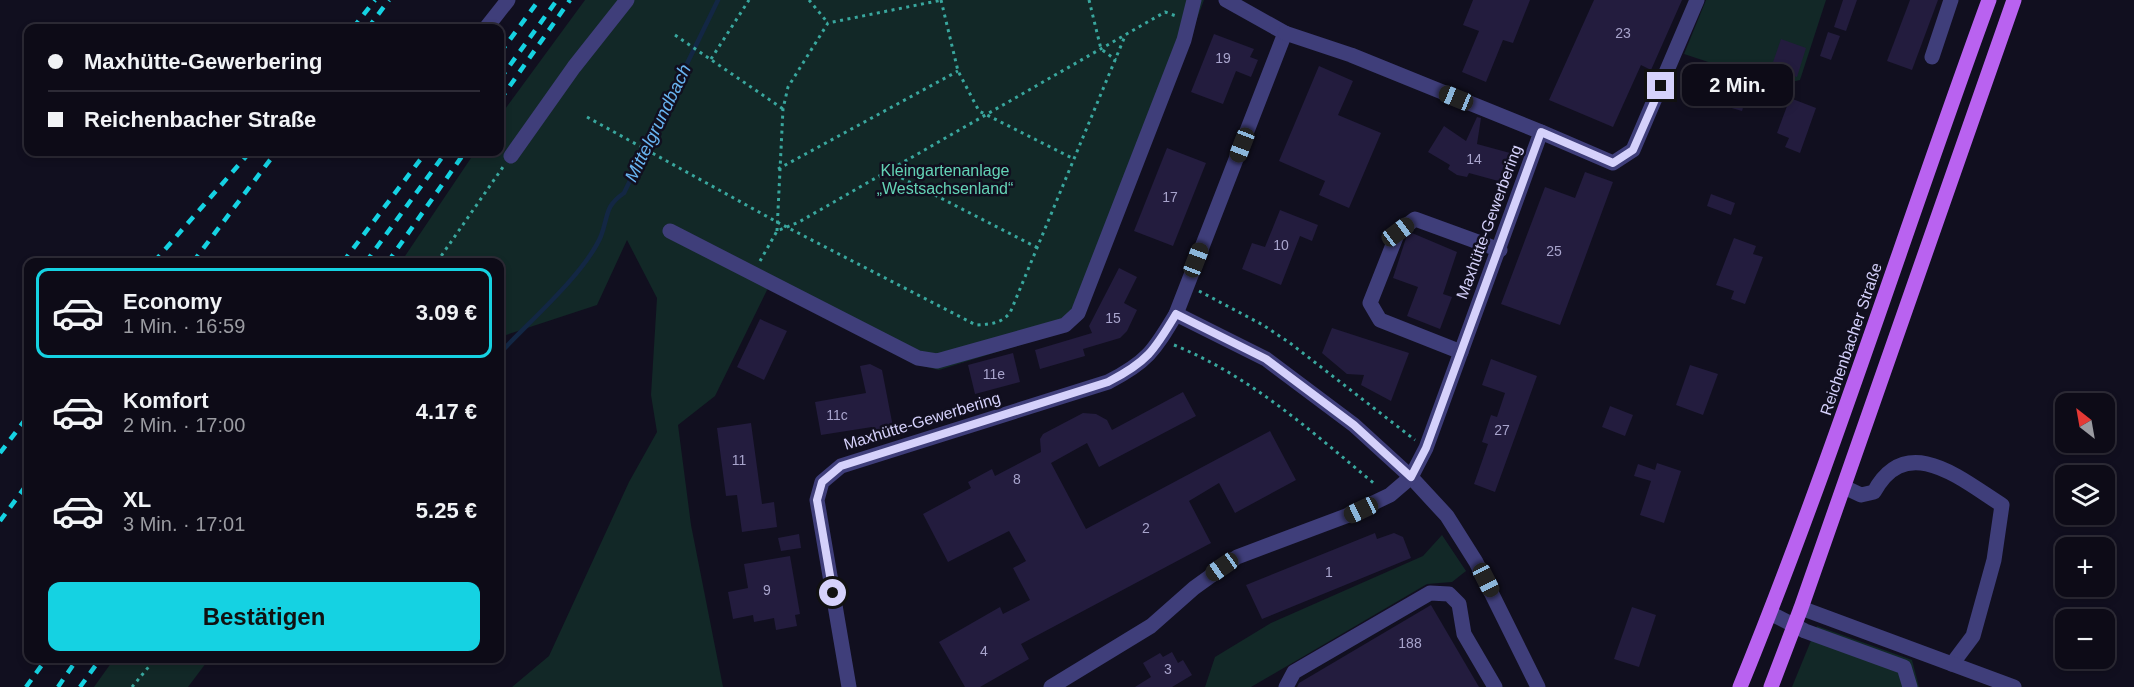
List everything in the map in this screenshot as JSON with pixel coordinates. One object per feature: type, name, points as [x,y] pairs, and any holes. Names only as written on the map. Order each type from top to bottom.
[{"type":"main road","name":"Reichenbacher Straße","points":[[1740,687],[1770,613],[1842,418],[1989,0]]},
{"type":"main road","points":[[1771,687],[1844,487],[2014,0]]},
{"type":"street","points":[[489,24],[508,0]]},
{"type":"street","points":[[511,156],[574,67],[627,0]]},
{"type":"street","name":"Maxhütte-Gewerbering","points":[[1051,687],[1151,626],[1194,588],[1237,557],[1347,516],[1390,495],[1411,477],[1426,448],[1500,250],[1541,132],[1351,55],[1286,33],[1226,0]]},
{"type":"street","points":[[1541,132],[1613,163],[1633,150],[1697,0]]},
{"type":"street","points":[[1932,57],[1951,0]]},
{"type":"street","points":[[670,231],[918,358],[937,361],[1065,325],[1078,313],[1184,40],[1192,7]]},
{"type":"street","name":"Maxhütte-Gewerbering","points":[[849,687],[817,500],[822,482],[841,466],[1108,382],[1141,364],[1152,353],[1176,314],[1286,33]]},
{"type":"street","points":[[1461,352],[1380,320],[1370,303],[1398,232],[1415,219],[1500,250]]},
{"type":"street","points":[[1176,314],[1266,359],[1354,425],[1411,477],[1447,516],[1476,562],[1538,687]]},
{"type":"street","points":[[1844,487],[1861,495],[1874,492],[1881,479],[1901,464],[1926,462],[2002,505],[1994,560],[1972,636],[1952,664]]},
{"type":"street","points":[[1286,687],[1294,672],[1430,593],[1449,594],[1459,604],[1464,634],[1495,687]]},
{"type":"street","points":[[1801,608],[2014,687]]},
{"type":"street","points":[[1770,613],[1805,630],[1904,667],[1910,687]]},
{"type":"path","points":[[711,59],[748,0]]},
{"type":"path","points":[[809,0],[828,23]]},
{"type":"path","points":[[753,273],[777,231],[778,169],[783,109],[788,87],[828,23],[942,0],[958,72],[985,115],[1074,159]]},
{"type":"path","points":[[1089,0],[1101,49],[1116,60]]},
{"type":"path","points":[[777,231],[888,171],[1166,12],[1181,17],[1192,7]]},
{"type":"path","points":[[675,35],[783,109]]},
{"type":"path","points":[[587,117],[777,222],[789,226],[976,326],[1002,322],[1010,313],[1125,36]]},
{"type":"path","points":[[778,169],[958,72]]},
{"type":"path","points":[[440,258],[511,156]]},
{"type":"path","points":[[888,171],[1038,248]]},
{"type":"path","points":[[1187,283],[1290,343],[1426,448]]},
{"type":"path","points":[[1161,339],[1206,358],[1245,380],[1390,495]]},
{"type":"path","points":[[132,687],[152,663]]},
{"type":"green space","name":"Kleingartenanlage „Westsachsenland“","points":[[585,0],[1204,0],[1083,318],[1065,331],[939,370],[914,364],[768,288],[715,396],[678,425],[691,525],[723,687],[512,687],[549,656],[629,482],[657,432],[651,395],[657,298],[627,240],[597,305],[504,336],[504,258],[404,258],[472,156],[504,156],[504,111]]},
{"type":"green space","points":[[1706,0],[1826,0],[1800,80],[1778,85],[1684,54]]},
{"type":"green space","points":[[1442,535],[1466,571],[1452,582],[1427,584],[1251,687],[1205,687],[1215,657],[1271,623],[1423,556]]},
{"type":"green space","points":[[1817,626],[1912,660],[1919,687],[1792,687]]},
{"type":"green space","points":[[111,663],[206,663],[188,687],[94,687]]},
{"type":"building","points":[[1473,0],[1530,0],[1513,43],[1503,40],[1486,82],[1462,72],[1479,31],[1463,25]]},
{"type":"building","points":[[1594,0],[1682,0],[1651,70],[1641,65],[1613,127],[1549,100]]},
{"type":"building","points":[[1843,0],[1857,0],[1846,31],[1834,27]]},
{"type":"building","points":[[1910,0],[1938,0],[1912,70],[1887,61]]},
{"type":"building","points":[[1828,32],[1840,36],[1831,60],[1820,56]]},
{"type":"building","points":[[1214,34],[1254,49],[1250,57],[1258,60],[1251,77],[1236,71],[1223,104],[1191,92]]},
{"type":"building","points":[[1781,39],[1806,48],[1797,77],[1771,68]]},
{"type":"building","points":[[1319,66],[1353,81],[1338,115],[1381,133],[1349,208],[1319,195],[1325,181],[1279,161]]},
{"type":"building","points":[[1733,83],[1749,88],[1742,111],[1725,106]]},
{"type":"building","points":[[1790,98],[1816,108],[1800,153],[1785,147],[1789,138],[1777,133]]},
{"type":"building","points":[[1477,117],[1481,118],[1477,144],[1510,153],[1502,182],[1469,173],[1467,177],[1457,175],[1448,169],[1450,165],[1428,152],[1444,126],[1466,141]]},
{"type":"building","points":[[1167,148],[1206,163],[1173,246],[1134,231]]},
{"type":"building","points":[[1585,172],[1613,182],[1560,325],[1501,304],[1545,187],[1575,198]]},
{"type":"building","points":[[1711,194],[1735,203],[1731,215],[1707,206]]},
{"type":"building","points":[[1280,210],[1318,225],[1312,241],[1300,236],[1281,285],[1242,269],[1252,243],[1265,247]]},
{"type":"building","points":[[1412,233],[1457,252],[1443,294],[1452,297],[1440,329],[1407,316],[1418,287],[1393,278],[1406,238]]},
{"type":"building","points":[[1734,238],[1756,246],[1753,254],[1763,257],[1745,304],[1731,299],[1734,291],[1716,285]]},
{"type":"building","points":[[1119,268],[1137,277],[1124,303],[1137,310],[1127,331],[1120,338],[1083,349],[1085,356],[1040,369],[1035,350],[1092,333],[1089,326]]},
{"type":"building","points":[[760,319],[787,331],[764,380],[737,367]]},
{"type":"building","points":[[1332,328],[1409,353],[1391,401],[1361,385],[1364,375],[1347,374],[1322,353]]},
{"type":"building","points":[[1013,353],[1020,382],[975,394],[968,365]]},
{"type":"building","points":[[1491,359],[1537,376],[1495,492],[1474,484],[1488,444],[1482,442],[1491,415],[1497,417],[1505,393],[1482,385]]},
{"type":"building","points":[[870,364],[882,370],[893,427],[873,431],[872,427],[821,435],[815,402],[866,393],[860,366]]},
{"type":"building","points":[[1690,365],[1718,374],[1703,415],[1676,405]]},
{"type":"building","points":[[1183,392],[1196,416],[1099,467],[1087,443],[1051,463],[1086,529],[1270,431],[1296,480],[1235,513],[1219,483],[1189,501],[1211,543],[1021,644],[1029,659],[980,687],[965,687],[939,642],[1000,607],[1003,614],[1030,600],[1013,568],[1026,561],[1009,531],[948,562],[923,514],[971,488],[968,482],[992,469],[995,476],[1041,452],[1040,439],[1043,434],[1083,413],[1096,414],[1107,420],[1112,430]]},
{"type":"building","points":[[1610,406],[1633,415],[1625,436],[1602,427]]},
{"type":"building","points":[[751,423],[762,504],[774,502],[777,527],[742,532],[737,495],[726,496],[717,428]]},
{"type":"building","points":[[1657,463],[1681,471],[1664,523],[1640,515],[1651,481],[1634,476],[1638,464],[1655,470]]},
{"type":"building","points":[[1375,533],[1377,539],[1394,533],[1403,537],[1411,558],[1262,619],[1246,585]]},
{"type":"building","points":[[799,534],[801,548],[781,551],[778,538]]},
{"type":"building","points":[[790,556],[800,614],[795,615],[797,626],[776,630],[774,618],[754,622],[753,615],[733,619],[728,592],[748,588],[744,564]]},
{"type":"building","points":[[1431,605],[1479,687],[1297,687],[1299,683]]},
{"type":"building","points":[[1632,607],[1656,615],[1639,667],[1614,659]]},
{"type":"building","points":[[1172,652],[1178,663],[1183,660],[1192,675],[1172,687],[1135,687],[1151,677],[1143,663],[1160,653],[1163,657]]},
{"type":"waterway","name":"Mittelgrundbach","points":[[504,349],[571,280],[593,250],[601,236],[610,207],[624,193],[718,0]]},
{"type":"railway","points":[[356,24],[375,0]]},
{"type":"railway","points":[[371,24],[389,0]]},
{"type":"railway","points":[[504,48],[539,0]]},
{"type":"railway","points":[[504,73],[557,0]]},
{"type":"railway","points":[[504,94],[570,0]]},
{"type":"railway","points":[[157,258],[247,156]]},
{"type":"railway","points":[[196,258],[273,156]]},
{"type":"railway","points":[[346,258],[423,156]]},
{"type":"railway","points":[[369,258],[443,156]]},
{"type":"railway","points":[[391,258],[462,156]]},
{"type":"railway","points":[[0,453],[24,421]]},
{"type":"railway","points":[[0,521],[24,488]]},
{"type":"railway","points":[[26,687],[43,663]]},
{"type":"railway","points":[[58,687],[75,663]]},
{"type":"railway","points":[[80,687],[97,663]]},
{"type":"route","points":[[833,593],[817,500],[822,482],[841,466],[1108,382],[1141,364],[1152,353],[1176,314],[1266,359],[1354,425],[1411,477],[1426,448],[1500,250],[1541,132],[1613,163],[1633,150],[1661,86]]}]
